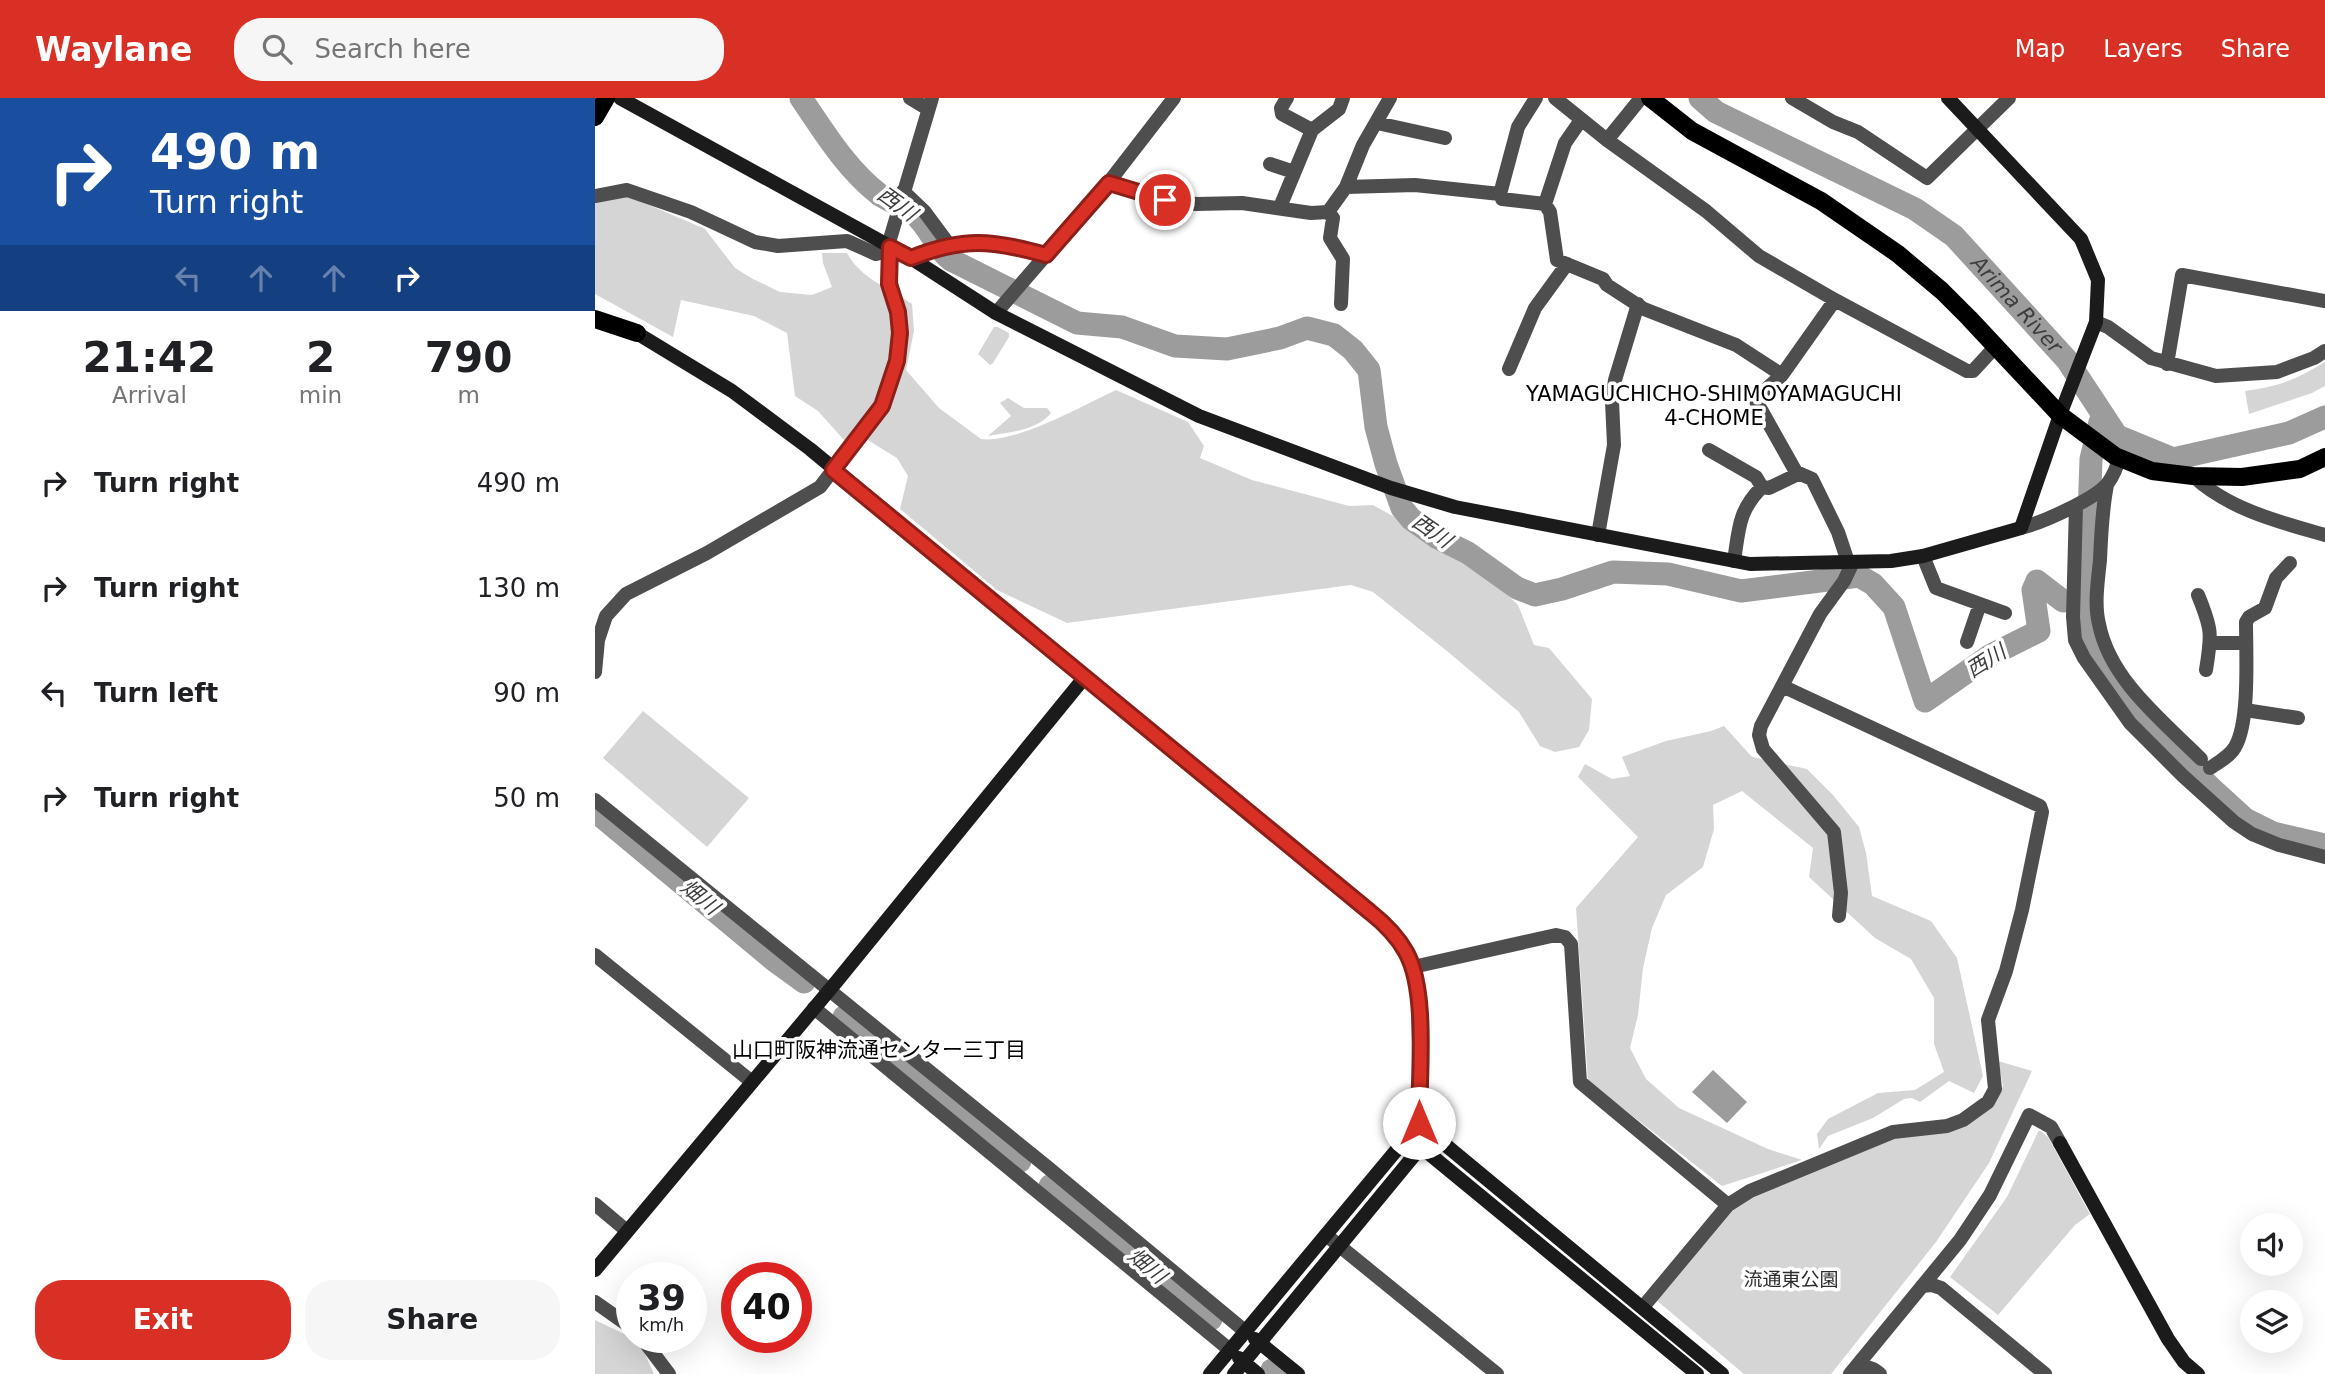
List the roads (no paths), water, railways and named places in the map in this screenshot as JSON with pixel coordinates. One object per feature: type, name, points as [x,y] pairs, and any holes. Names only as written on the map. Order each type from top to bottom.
[{"type":"main road","points":[[595,117],[606,98]]},
{"type":"main road","points":[[1650,98],[1692,131],[1821,201],[1870,233],[1942,291],[2078,429],[2113,454],[2151,471],[2193,476],[2242,477],[2300,469],[2325,457]]},
{"type":"main road","points":[[595,319],[637,333]]},
{"type":"street","points":[[620,98],[911,258],[996,313],[1199,416],[1391,488],[1455,508],[1750,564],[1891,561],[1923,556],[2041,523],[2077,505],[2104,487]]},
{"type":"street","points":[[595,672],[598,640],[606,616],[626,594],[707,552],[820,487],[882,406],[897,361],[900,333],[898,312],[889,284],[890,247],[901,199],[930,103],[910,98]]},
{"type":"street","points":[[996,313],[1109,183],[1174,98]]},
{"type":"street","points":[[1287,98],[1281,108],[1282,114],[1312,131]]},
{"type":"street","points":[[1280,207],[1312,131],[1339,109],[1343,98]]},
{"type":"street","points":[[1328,212],[1346,187],[1371,128],[1377,123],[1390,98]]},
{"type":"street","points":[[1536,98],[1518,127],[1500,194],[1502,199],[1545,204]]},
{"type":"street","points":[[1555,98],[1607,140],[1706,211],[1759,256],[1835,300],[1968,371],[1973,371],[1996,346]]},
{"type":"street","points":[[1607,140],[1641,98]]},
{"type":"street","points":[[1793,98],[1833,122],[1858,132],[1927,178],[2009,98]]},
{"type":"street","points":[[1948,98],[2081,239],[2098,280],[2096,322],[2021,528]]},
{"type":"street","points":[[1545,204],[1565,143],[1581,120]]},
{"type":"street","points":[[1377,123],[1445,138]]},
{"type":"street","points":[[1270,163],[1294,172]]},
{"type":"street","points":[[1109,183],[1165,200],[1196,204],[1243,203],[1311,213],[1328,212]]},
{"type":"street","points":[[1346,187],[1415,185],[1500,194]]},
{"type":"street","points":[[595,195],[627,190],[691,212],[755,242],[778,246],[847,241],[876,254],[890,247]]},
{"type":"street","points":[[901,199],[924,211],[943,247]]},
{"type":"street","points":[[1545,204],[1550,212],[1557,260],[1603,279],[1607,285],[1638,304],[1736,345],[1782,375]]},
{"type":"street","points":[[1328,212],[1333,218],[1330,238],[1343,259],[1341,304]]},
{"type":"street","points":[[911,258],[943,247],[983,241],[1011,245],[1046,255]]},
{"type":"street","points":[[1509,369],[1535,308],[1567,264]]},
{"type":"street","points":[[2167,364],[2182,275],[2325,302]]},
{"type":"street","points":[[1835,300],[1782,375],[1755,399],[1796,472],[1812,479],[1851,562],[1845,581],[1820,614],[1761,726],[1759,735],[1763,749],[1834,832],[1841,893],[1839,916]]},
{"type":"street","points":[[1598,535],[1614,445],[1612,401],[1615,380],[1638,304]]},
{"type":"street","points":[[595,310],[732,391],[810,449],[1370,912],[1397,938],[1413,967],[1418,991],[1421,1147],[1239,1368]]},
{"type":"street","points":[[2096,322],[2108,327],[2151,358],[2216,376],[2277,372],[2325,351]]},
{"type":"street","points":[[1709,450],[1756,477],[1762,487]]},
{"type":"street","points":[[2113,454],[2104,487],[2097,596],[2098,622],[2105,648],[2118,671],[2206,766]]},
{"type":"street","points":[[1762,487],[1769,488],[1794,476],[1796,472]]},
{"type":"street","points":[[2193,476],[2209,491],[2237,506],[2325,535]]},
{"type":"street","points":[[1734,561],[1740,517],[1745,506],[1762,487]]},
{"type":"street","points":[[2077,505],[2073,617],[2075,640],[2084,658],[2130,723],[2234,822],[2252,834],[2279,845],[2325,857]]},
{"type":"street","points":[[1923,556],[1936,588],[2004,613]]},
{"type":"street","points":[[2184,775],[2232,752],[2237,744],[2245,710],[2246,622],[2249,617],[2265,608],[2276,578],[2290,563]]},
{"type":"street","points":[[2198,595],[2210,624],[2211,643],[2206,670]]},
{"type":"street","points":[[1967,642],[1980,604]]},
{"type":"street","points":[[2211,643],[2246,643]]},
{"type":"street","points":[[595,1270],[829,991],[1084,678]]},
{"type":"street","points":[[1643,1307],[1728,1205],[1750,1191],[1893,1132],[1947,1126],[1963,1120],[1987,1102],[1995,1089],[1988,1020],[2006,971],[2022,910],[2042,812],[2040,806],[1782,687]]},
{"type":"street","points":[[2245,710],[2298,718]]},
{"type":"street","points":[[595,800],[1298,1374]]},
{"type":"street","points":[[1413,967],[1556,934],[1565,937],[1571,944],[1580,1082],[1728,1205]]},
{"type":"street","points":[[595,955],[752,1082]]},
{"type":"street","points":[[814,1008],[1230,1350],[1239,1368],[1258,1374]]},
{"type":"street","points":[[1852,1372],[1959,1240],[1990,1195],[2029,1115],[2051,1127],[2168,1339],[2184,1362],[2198,1374]]},
{"type":"street","points":[[1210,1374],[1419,1123]]},
{"type":"street","points":[[1419,1123],[1722,1374]]},
{"type":"street","points":[[1421,1147],[1697,1374]]},
{"type":"street","points":[[1029,1185],[1046,1166]]},
{"type":"street","points":[[595,1204],[628,1231]]},
{"type":"street","points":[[1327,1235],[1497,1374]]},
{"type":"street","points":[[1922,1286],[1932,1284],[1941,1288],[2045,1374]]},
{"type":"street","points":[[595,1302],[616,1317]]},
{"type":"street","points":[[653,1353],[669,1374]]},
{"type":"street","points":[[1852,1372],[1865,1367],[1880,1374]]},
{"type":"waterway","name":"西川","points":[[801,98],[857,174],[880,195],[914,214],[951,260],[1077,323],[1122,327],[1175,346],[1227,349],[1280,338],[1307,328],[1334,335],[1353,350],[1369,370],[1376,427],[1402,508],[1411,519],[1438,538],[1468,553],[1517,588],[1535,595],[1613,572],[1668,574],[1741,591],[1859,576],[1873,584],[1894,607],[1925,701],[1991,655],[2039,631],[2033,590],[2037,581],[2063,601]]},
{"type":"waterway","name":"Arima River","points":[[1700,98],[1716,112],[1915,209],[1954,236],[2067,360],[2117,436],[2173,459],[2289,433],[2325,417]]},
{"type":"waterway","name":"西川","points":[[2100,422],[2091,459],[2086,602],[2089,635],[2101,666],[2128,703],[2245,819],[2273,833],[2325,845]]},
{"type":"waterway","name":"畑川","points":[[595,811],[775,961],[804,982]]},
{"type":"waterway","name":"畑川","points":[[844,1017],[1020,1161]]},
{"type":"waterway","name":"畑川","points":[[1050,1186],[1211,1319]]},
{"type":"waterway","name":"畑川","points":[[1272,1370],[1278,1374]]},
{"type":"district","name":"YAMAGUCHICHO-SHIMOYAMAGUCHI 4-CHOME","points":[[1714,406]]},
{"type":"district","name":"山口町阪神流通センター三丁目","points":[[879,1050]]},
{"type":"park label","name":"流通東公園","points":[[1791,1279]]}]
